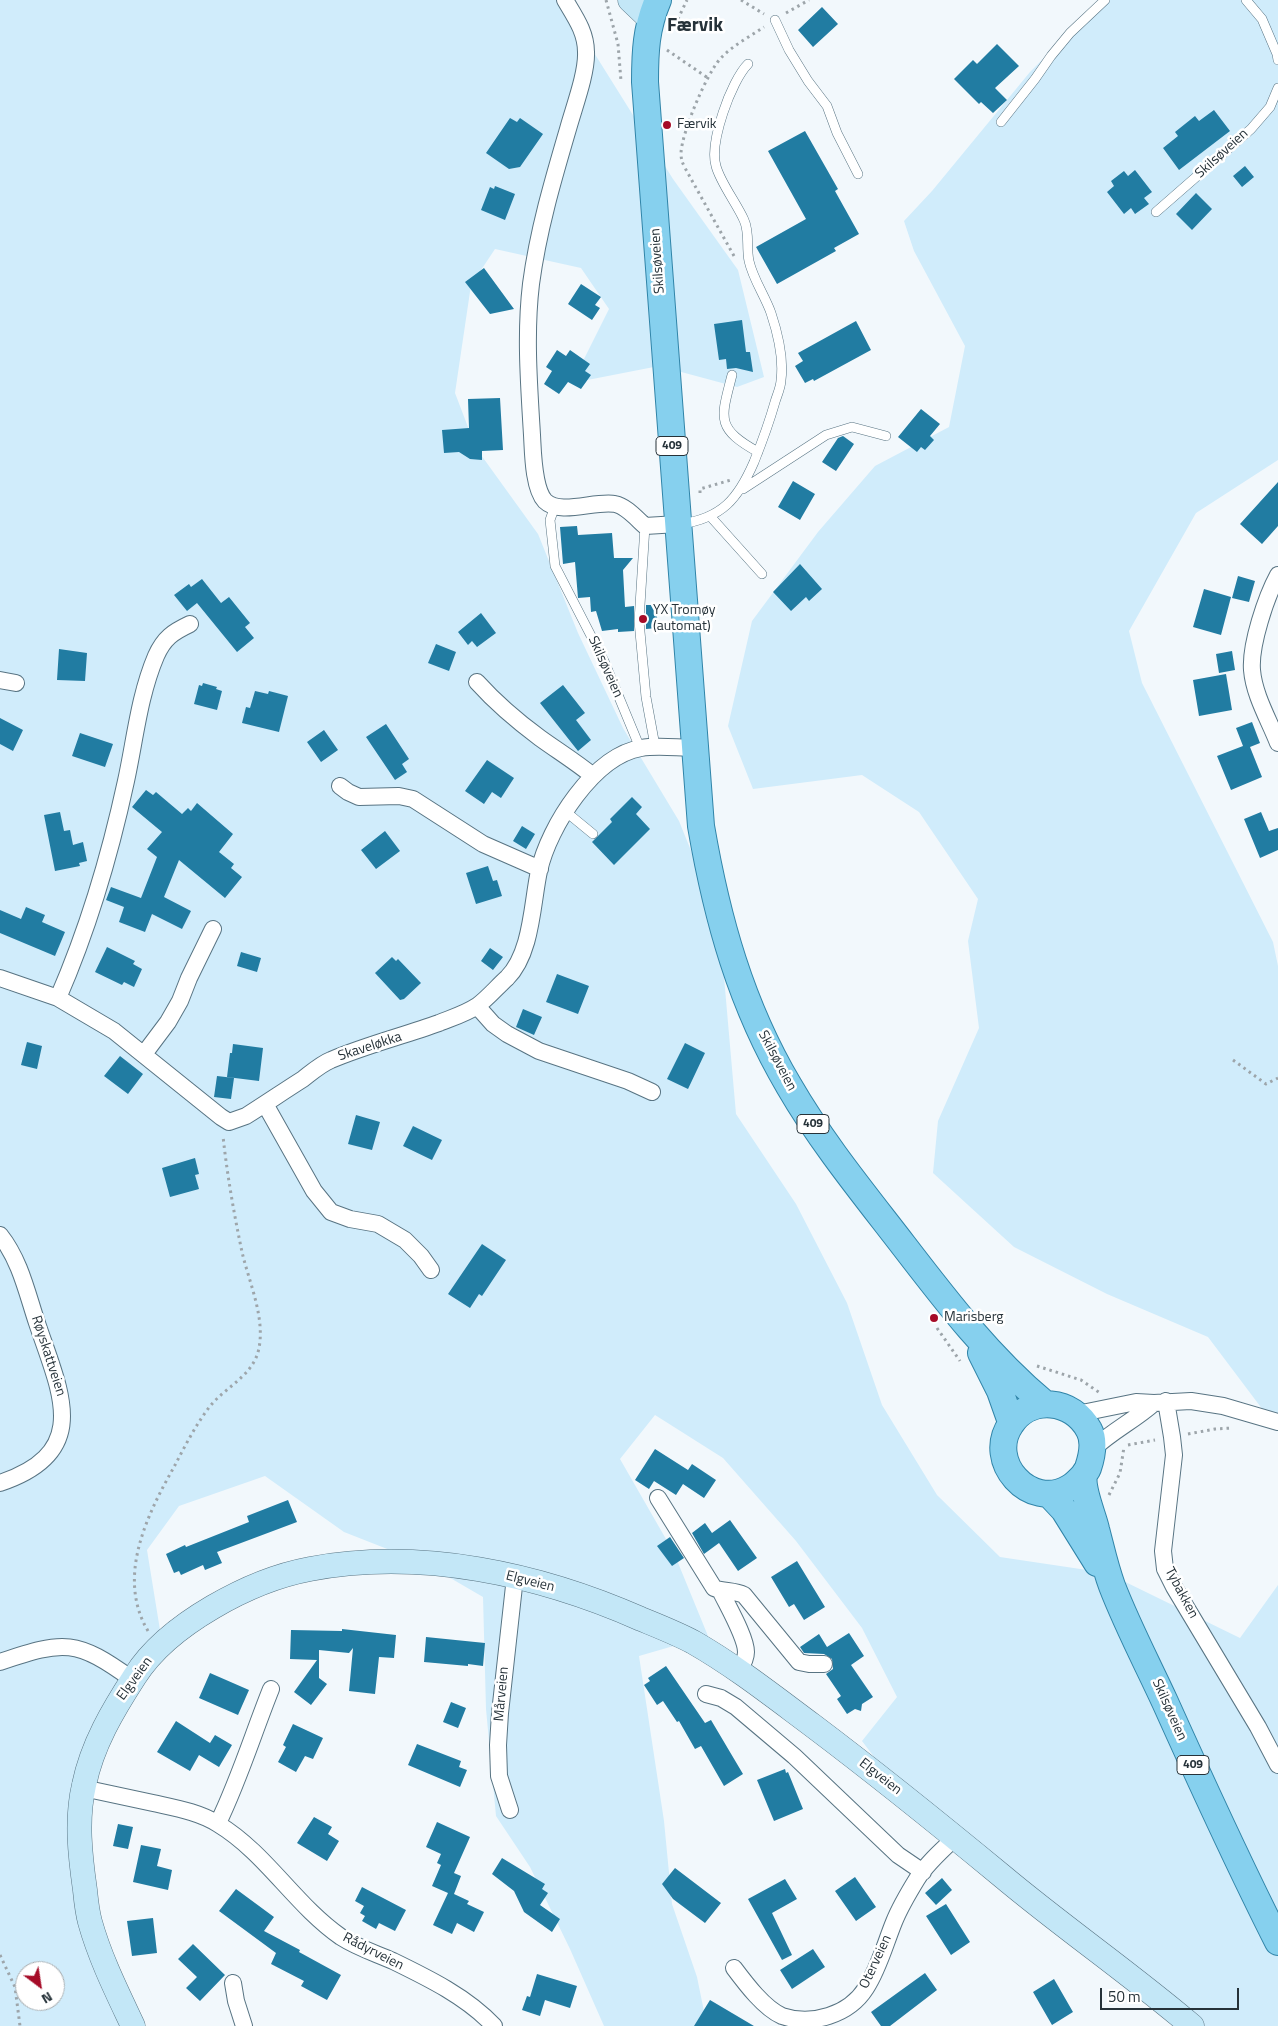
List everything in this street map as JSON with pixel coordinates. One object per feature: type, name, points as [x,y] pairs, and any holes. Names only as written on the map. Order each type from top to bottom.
[{"type":"main road","name":"Skilsøveien","points":[[650,10],[645,46],[645,82],[686,523],[694,748],[701,826],[713,893],[730,955],[765,1041],[789,1086],[822,1138],[966,1326],[1044,1404],[1062,1406],[1083,1413]]},
{"type":"main road","name":"Skilsøveien","points":[[966,1326],[1000,1391],[1011,1422]]},
{"type":"main road","points":[[1044,1404],[1025,1410],[1011,1422],[1006,1432],[1003,1446],[1004,1458],[1008,1468],[1014,1478],[1025,1487],[1049,1494],[1069,1488],[1084,1475]]},
{"type":"main road","points":[[1083,1413],[1089,1430],[1098,1444]]},
{"type":"main road","name":"Skilsøveien","points":[[1098,1444],[1084,1475],[1087,1502],[1112,1586]]},
{"type":"main road","name":"Skilsøveien","points":[[1049,1494],[1064,1510],[1112,1586],[1231,1848],[1278,1942]]},
{"type":"main road","name":"Elgveien","points":[[133,2026],[106,1971],[88,1918],[79,1850],[83,1788],[110,1716],[140,1668],[167,1640],[207,1611],[256,1584],[289,1572],[340,1563],[379,1562],[446,1564],[515,1577],[613,1606],[688,1639],[739,1670],[861,1762],[1005,1878],[1145,1986],[1192,2026]]},
{"type":"street","points":[[565,0],[580,24],[585,38],[587,54],[581,83],[549,195],[531,285],[527,363],[535,469],[539,490],[545,501],[555,506],[617,504],[645,526],[686,523]]},
{"type":"street","points":[[1278,574],[1270,590],[1256,636],[1252,670],[1257,691],[1278,743]]},
{"type":"street","points":[[58,998],[98,892],[126,782],[139,709],[156,655],[173,632],[190,624]]},
{"type":"street","points":[[476,682],[500,706],[540,738],[593,776]]},
{"type":"street","points":[[647,747],[694,748]]},
{"type":"street","name":"Skaveløkka","points":[[220,1117],[229,1122],[246,1116],[329,1061],[355,1050],[405,1036],[477,1006],[509,976],[520,957],[533,914],[540,869],[554,832],[565,811],[593,776],[616,757],[647,747]]},
{"type":"street","points":[[340,786],[359,797],[399,796],[413,799],[483,844],[540,869]]},
{"type":"street","points":[[144,1054],[168,1022],[180,1001],[213,929]]},
{"type":"street","points":[[0,978],[58,998],[114,1031],[220,1117]]},
{"type":"street","points":[[477,1006],[493,1024],[507,1034],[539,1051],[628,1081],[652,1092]]},
{"type":"street","points":[[265,1104],[314,1190],[331,1212],[350,1219],[378,1224],[405,1240],[422,1256],[431,1270]]},
{"type":"street","name":"Røyskattveien","points":[[0,1235],[18,1267],[60,1392],[63,1414],[59,1436],[44,1460],[26,1473],[0,1483]]},
{"type":"street","points":[[1083,1413],[1136,1402],[1191,1401],[1222,1406],[1278,1422]]},
{"type":"street","points":[[1098,1444],[1160,1402]]},
{"type":"street","name":"Tybakken","points":[[1160,1402],[1172,1437],[1174,1455],[1164,1552],[1165,1569],[1258,1727],[1278,1765]]},
{"type":"street","points":[[658,1498],[714,1588],[736,1591],[744,1595],[799,1662],[824,1664]]},
{"type":"street","name":"Mårveien","points":[[510,1810],[499,1776],[498,1745],[515,1577]]},
{"type":"street","points":[[720,1590],[743,1640],[746,1651],[744,1662],[739,1670]]},
{"type":"street","points":[[0,1662],[40,1649],[66,1647],[85,1650],[103,1658],[133,1680]]},
{"type":"street","points":[[218,1823],[237,1781],[253,1733],[271,1689]]},
{"type":"street","points":[[706,1694],[722,1698],[736,1707],[794,1756],[898,1855],[923,1872]]},
{"type":"street","name":"Rådyrveien","points":[[83,1788],[184,1810],[218,1823],[245,1845],[318,1918],[341,1936],[363,1949],[392,1961],[458,1996],[481,2012],[494,2026]]},
{"type":"street","name":"Oterveien","points":[[734,1968],[756,1996],[782,2016],[806,2020],[837,2014],[850,2006],[866,1990],[895,1920],[919,1876],[956,1837]]},
{"type":"street","points":[[233,1983],[236,2001],[244,2026]]},
{"type":"lane","points":[[1001,122],[1057,48],[1105,0]]},
{"type":"lane","points":[[1246,0],[1262,19],[1278,60]]},
{"type":"lane","points":[[775,20],[789,50],[826,106],[837,133],[858,174]]},
{"type":"lane","points":[[686,523],[710,516],[732,501],[740,490],[767,431],[782,380],[780,345],[770,312],[749,261],[748,232],[745,221],[715,166],[715,142],[726,106],[733,87],[748,64]]},
{"type":"lane","name":"Skilsøveien","points":[[1156,212],[1250,129],[1270,107],[1278,88]]},
{"type":"lane","points":[[732,375],[723,420],[727,429],[758,452]]},
{"type":"lane","points":[[740,490],[826,435],[852,427],[886,436]]},
{"type":"lane","name":"Skilsøveien","points":[[555,506],[550,520],[555,566],[647,747]]},
{"type":"lane","points":[[710,516],[762,574]]},
{"type":"lane","points":[[645,526],[639,621],[646,697],[647,747]]},
{"type":"lane","points":[[565,811],[592,834]]},
{"type":"path","points":[[606,0],[618,44],[622,88]]},
{"type":"path","points":[[650,10],[687,0]]},
{"type":"path","points":[[742,0],[775,20]]},
{"type":"path","points":[[738,263],[682,161],[681,151],[689,120],[718,61],[731,49],[810,0]]},
{"type":"path","points":[[670,42],[669,51],[708,78]]},
{"type":"path","points":[[686,523],[699,506],[700,489],[731,480],[737,475],[749,447]]},
{"type":"path","points":[[1233,1060],[1266,1084],[1278,1078]]},
{"type":"path","points":[[159,1648],[142,1620],[136,1597],[134,1573],[138,1545],[158,1496],[194,1430],[212,1404],[248,1371],[256,1358],[259,1347],[260,1325],[242,1251],[220,1117]]},
{"type":"path","points":[[1030,1362],[1081,1380],[1104,1396]]},
{"type":"path","points":[[1187,1434],[1233,1428],[1242,1431]]},
{"type":"path","points":[[1124,1446],[1155,1440]]},
{"type":"path","points":[[0,1955],[15,1988],[20,2026]]},
{"type":"shaded area","points":[[0,0],[561,0],[673,179],[738,270],[764,377],[737,387],[659,366],[572,383],[609,309],[581,268],[495,249],[471,285],[455,393],[476,448],[538,534],[578,633],[623,728],[679,821],[719,920],[736,1114],[796,1204],[847,1303],[882,1405],[937,1495],[1000,1557],[1107,1573],[1240,1638],[1278,1585],[1278,2026],[1175,2026],[914,1810],[862,1741],[897,1697],[862,1628],[796,1541],[723,1458],[655,1415],[620,1459],[674,1553],[708,1636],[639,1656],[664,1821],[672,1904],[697,1977],[707,2026],[604,2026],[570,1949],[530,1867],[496,1816],[486,1709],[483,1597],[428,1565],[344,1532],[265,1476],[179,1506],[147,1550],[160,1630],[112,1728],[82,1833],[102,1941],[129,2026],[0,2026]]},
{"type":"shaded area","points":[[1102,0],[1278,0],[1278,460],[1196,513],[1129,631],[1142,683],[1273,942],[1278,966],[1278,1425],[1272,1422],[1208,1337],[1107,1294],[1014,1247],[933,1173],[938,1121],[979,1028],[968,941],[978,899],[919,812],[862,775],[753,789],[728,726],[752,621],[818,532],[875,466],[949,427],[965,346],[914,251],[904,221],[932,191],[1030,72]]},
{"type":"building","points":[[822,7],[838,24],[813,47],[798,30]]},
{"type":"building","points":[[997,44],[1019,66],[995,88],[1007,100],[993,113],[981,102],[979,104],[954,79],[973,60],[977,64]]},
{"type":"building","points":[[1214,110],[1230,131],[1179,170],[1163,148],[1178,136],[1175,132],[1195,116],[1199,121]]},
{"type":"building","points":[[510,118],[517,122],[520,118],[543,134],[520,167],[509,169],[486,153]]},
{"type":"building","points":[[805,131],[838,189],[835,191],[859,234],[834,248],[836,251],[777,284],[756,247],[806,219],[768,151]]},
{"type":"building","points":[[1245,166],[1254,177],[1242,187],[1233,176]]},
{"type":"building","points":[[1135,170],[1152,192],[1144,198],[1149,204],[1135,214],[1131,208],[1124,214],[1107,192],[1114,186],[1111,181],[1124,171],[1128,176]]},
{"type":"building","points":[[495,186],[515,194],[505,220],[481,210],[490,187],[494,189]]},
{"type":"building","points":[[1196,193],[1212,209],[1192,230],[1176,214]]},
{"type":"building","points":[[484,268],[514,309],[490,314],[465,282]]},
{"type":"building","points":[[581,284],[601,297],[595,305],[600,308],[592,320],[568,304]]},
{"type":"building","points":[[742,320],[746,352],[750,352],[753,372],[736,368],[727,369],[726,359],[719,360],[714,324]]},
{"type":"building","points":[[856,321],[871,350],[814,381],[813,379],[805,383],[795,366],[803,361],[798,353]]},
{"type":"building","points":[[557,350],[566,356],[570,350],[590,364],[585,371],[591,375],[581,389],[568,382],[559,394],[544,384],[552,371],[546,367]]},
{"type":"building","points":[[500,398],[503,450],[482,451],[482,460],[470,459],[459,452],[444,453],[442,430],[469,428],[468,399]]},
{"type":"building","points":[[921,409],[940,424],[930,436],[934,440],[925,450],[921,447],[917,452],[898,437]]},
{"type":"building","points":[[843,436],[854,444],[836,471],[822,462],[838,438]]},
{"type":"building","points":[[793,481],[815,494],[800,520],[778,507]]},
{"type":"building","points":[[1278,482],[1278,526],[1262,544],[1240,524]]},
{"type":"building","points":[[577,526],[578,535],[612,533],[614,558],[633,558],[623,570],[625,607],[634,606],[634,631],[618,632],[618,629],[602,631],[596,611],[591,612],[590,597],[578,598],[575,562],[563,564],[560,527]]},
{"type":"building","points":[[800,564],[822,589],[809,601],[806,597],[791,611],[773,592]]},
{"type":"building","points":[[1238,576],[1255,581],[1249,602],[1232,598]]},
{"type":"building","points":[[202,579],[221,603],[229,597],[250,623],[245,627],[254,638],[237,652],[197,603],[187,611],[174,595],[189,584],[191,587]]},
{"type":"building","points":[[1204,589],[1231,597],[1221,635],[1193,627]]},
{"type":"building","points":[[646,605],[656,605],[658,628],[646,629]]},
{"type":"building","points":[[481,613],[496,633],[477,647],[472,641],[468,645],[458,632]]},
{"type":"building","points":[[436,644],[456,652],[449,671],[428,663]]},
{"type":"building","points":[[59,649],[87,653],[85,681],[57,680]]},
{"type":"building","points":[[1232,651],[1235,670],[1219,673],[1216,654]]},
{"type":"building","points":[[1226,674],[1232,710],[1199,716],[1193,680]]},
{"type":"building","points":[[203,683],[217,687],[216,689],[222,691],[217,710],[194,704],[199,685],[202,686]]},
{"type":"building","points":[[563,685],[585,713],[576,720],[591,740],[578,751],[540,703]]},
{"type":"building","points":[[255,691],[268,694],[269,691],[288,696],[279,732],[242,723],[246,707],[250,708]]},
{"type":"building","points":[[0,718],[23,730],[13,751],[0,744]]},
{"type":"building","points":[[1252,722],[1260,743],[1250,747],[1262,777],[1231,790],[1217,756],[1243,746],[1236,728]]},
{"type":"building","points":[[386,724],[409,759],[402,764],[407,772],[395,780],[366,737]]},
{"type":"building","points":[[324,730],[338,750],[321,762],[307,742]]},
{"type":"building","points":[[80,733],[113,744],[105,767],[72,756]]},
{"type":"building","points":[[487,760],[514,778],[501,798],[492,792],[484,804],[465,791]]},
{"type":"building","points":[[146,790],[153,795],[156,792],[182,814],[188,808],[191,811],[197,803],[233,834],[219,852],[234,864],[231,868],[242,877],[225,898],[179,860],[164,897],[191,911],[182,929],[152,914],[145,932],[119,922],[124,907],[106,900],[111,887],[141,898],[157,857],[147,849],[162,832],[132,807]]},
{"type":"building","points":[[632,797],[642,807],[636,814],[650,829],[614,865],[592,842],[612,822],[610,819]]},
{"type":"building","points":[[60,812],[64,831],[70,830],[73,845],[83,842],[87,861],[79,863],[80,866],[55,871],[44,815]]},
{"type":"building","points":[[1261,812],[1269,831],[1278,828],[1278,850],[1260,858],[1244,819]]},
{"type":"building","points":[[522,826],[535,834],[526,849],[513,841]]},
{"type":"building","points":[[385,831],[400,851],[376,869],[361,850]]},
{"type":"building","points":[[488,866],[493,881],[497,880],[502,896],[476,904],[466,873]]},
{"type":"building","points":[[26,907],[45,915],[42,922],[65,932],[55,956],[0,933],[0,910],[21,919]]},
{"type":"building","points":[[107,947],[135,961],[133,964],[142,969],[134,987],[124,982],[122,985],[95,972]]},
{"type":"building","points":[[490,948],[503,957],[493,970],[481,961]]},
{"type":"building","points":[[241,952],[261,958],[257,972],[237,966]]},
{"type":"building","points":[[392,957],[396,961],[398,959],[421,983],[404,999],[400,1000],[375,973]]},
{"type":"building","points":[[557,974],[589,986],[578,1014],[546,1002]]},
{"type":"building","points":[[523,1009],[542,1017],[534,1035],[516,1027]]},
{"type":"building","points":[[27,1042],[42,1046],[37,1069],[21,1065]]},
{"type":"building","points":[[685,1043],[705,1053],[688,1089],[667,1079]]},
{"type":"building","points":[[233,1044],[263,1048],[259,1081],[227,1077]]},
{"type":"building","points":[[120,1056],[143,1074],[128,1094],[104,1076]]},
{"type":"building","points":[[217,1076],[234,1078],[231,1099],[214,1097]]},
{"type":"building","points":[[356,1115],[380,1122],[372,1150],[348,1144]]},
{"type":"building","points":[[413,1126],[442,1140],[432,1160],[403,1146]]},
{"type":"building","points":[[195,1158],[199,1174],[195,1175],[199,1189],[170,1197],[162,1168]]},
{"type":"building","points":[[482,1244],[506,1260],[482,1296],[479,1294],[470,1308],[448,1294]]},
{"type":"building","points":[[655,1449],[688,1470],[692,1464],[716,1480],[704,1498],[683,1484],[676,1495],[654,1481],[649,1489],[635,1480]]},
{"type":"building","points":[[288,1500],[297,1522],[217,1552],[222,1563],[205,1570],[203,1565],[181,1575],[179,1571],[174,1573],[166,1554],[185,1545],[186,1547],[249,1522],[247,1516]]},
{"type":"building","points":[[730,1520],[757,1558],[738,1571],[719,1543],[704,1554],[692,1533],[705,1523],[712,1533]]},
{"type":"building","points":[[670,1537],[684,1558],[672,1566],[657,1546]]},
{"type":"building","points":[[797,1561],[825,1607],[804,1620],[794,1604],[789,1607],[771,1577]]},
{"type":"building","points":[[342,1629],[396,1635],[394,1658],[379,1657],[375,1694],[349,1691],[353,1648],[349,1653],[319,1650],[319,1678],[327,1684],[311,1705],[294,1692],[317,1660],[290,1659],[291,1630],[342,1631]]},
{"type":"building","points":[[849,1633],[864,1656],[851,1665],[873,1697],[862,1704],[861,1711],[855,1709],[847,1714],[837,1699],[841,1696],[826,1674],[833,1669],[832,1659],[824,1654],[804,1653],[800,1647],[819,1634],[827,1647]]},
{"type":"building","points":[[426,1637],[485,1643],[483,1666],[424,1662]]},
{"type":"building","points":[[666,1666],[705,1723],[711,1720],[743,1774],[724,1786],[701,1746],[695,1749],[679,1721],[677,1722],[663,1701],[657,1705],[644,1685],[650,1681],[648,1678]]},
{"type":"building","points":[[210,1673],[249,1690],[238,1715],[199,1698]]},
{"type":"building","points":[[451,1702],[466,1708],[458,1728],[443,1722]]},
{"type":"building","points":[[176,1721],[210,1743],[215,1735],[232,1745],[219,1767],[199,1755],[190,1771],[157,1752]]},
{"type":"building","points":[[293,1724],[323,1738],[313,1759],[305,1756],[296,1772],[278,1762],[286,1747],[283,1745]]},
{"type":"building","points":[[417,1744],[461,1761],[459,1767],[467,1770],[460,1787],[408,1765]]},
{"type":"building","points":[[785,1769],[786,1773],[788,1772],[803,1809],[774,1821],[757,1780]]},
{"type":"building","points":[[314,1817],[332,1827],[328,1834],[339,1841],[327,1861],[297,1843]]},
{"type":"building","points":[[437,1822],[470,1837],[454,1873],[461,1876],[454,1894],[469,1901],[467,1904],[484,1912],[474,1932],[457,1923],[452,1934],[433,1925],[448,1893],[432,1886],[441,1865],[437,1863],[441,1854],[426,1847]]},
{"type":"building","points":[[118,1824],[133,1827],[128,1849],[113,1846]]},
{"type":"building","points":[[141,1845],[161,1849],[157,1866],[172,1870],[168,1890],[133,1882]]},
{"type":"building","points":[[502,1858],[545,1884],[542,1889],[548,1893],[540,1905],[560,1919],[552,1932],[524,1912],[514,1891],[492,1874]]},
{"type":"building","points":[[675,1868],[721,1903],[705,1923],[673,1899],[662,1884]]},
{"type":"building","points":[[855,1877],[876,1907],[856,1921],[835,1891]]},
{"type":"building","points":[[942,1878],[952,1890],[936,1905],[925,1893]]},
{"type":"building","points":[[785,1879],[797,1899],[772,1913],[792,1955],[782,1960],[748,1899]]},
{"type":"building","points":[[362,1887],[406,1910],[395,1931],[379,1923],[376,1929],[362,1921],[365,1916],[360,1913],[364,1906],[355,1901]]},
{"type":"building","points":[[236,1889],[274,1917],[264,1931],[341,1975],[327,2000],[301,1986],[304,1981],[271,1964],[276,1953],[219,1911]]},
{"type":"building","points":[[946,1904],[970,1942],[951,1955],[926,1916]]},
{"type":"building","points":[[153,1918],[157,1953],[132,1956],[127,1921]]},
{"type":"building","points":[[193,1944],[225,1975],[200,2001],[186,1988],[197,1977],[178,1959]]},
{"type":"building","points":[[813,1949],[825,1967],[792,1989],[780,1970]]},
{"type":"building","points":[[925,1973],[937,1990],[890,2026],[881,2026],[871,2012]]},
{"type":"building","points":[[537,1974],[577,1986],[570,2008],[545,2000],[540,2016],[522,2010],[527,1996],[530,1997]]},
{"type":"building","points":[[1054,1979],[1073,2012],[1052,2025],[1033,1992]]},
{"type":"building","points":[[710,2000],[754,2026],[694,2026]]},
{"type":"place","name":"Færvik","points":[[667,125]]},
{"type":"place","name":"YX Tromøy (automat)","points":[[643,619]]},
{"type":"place","name":"Marisberg","points":[[934,1318]]},
{"type":"district","name":"Færvik","points":[[695,26]]}]
